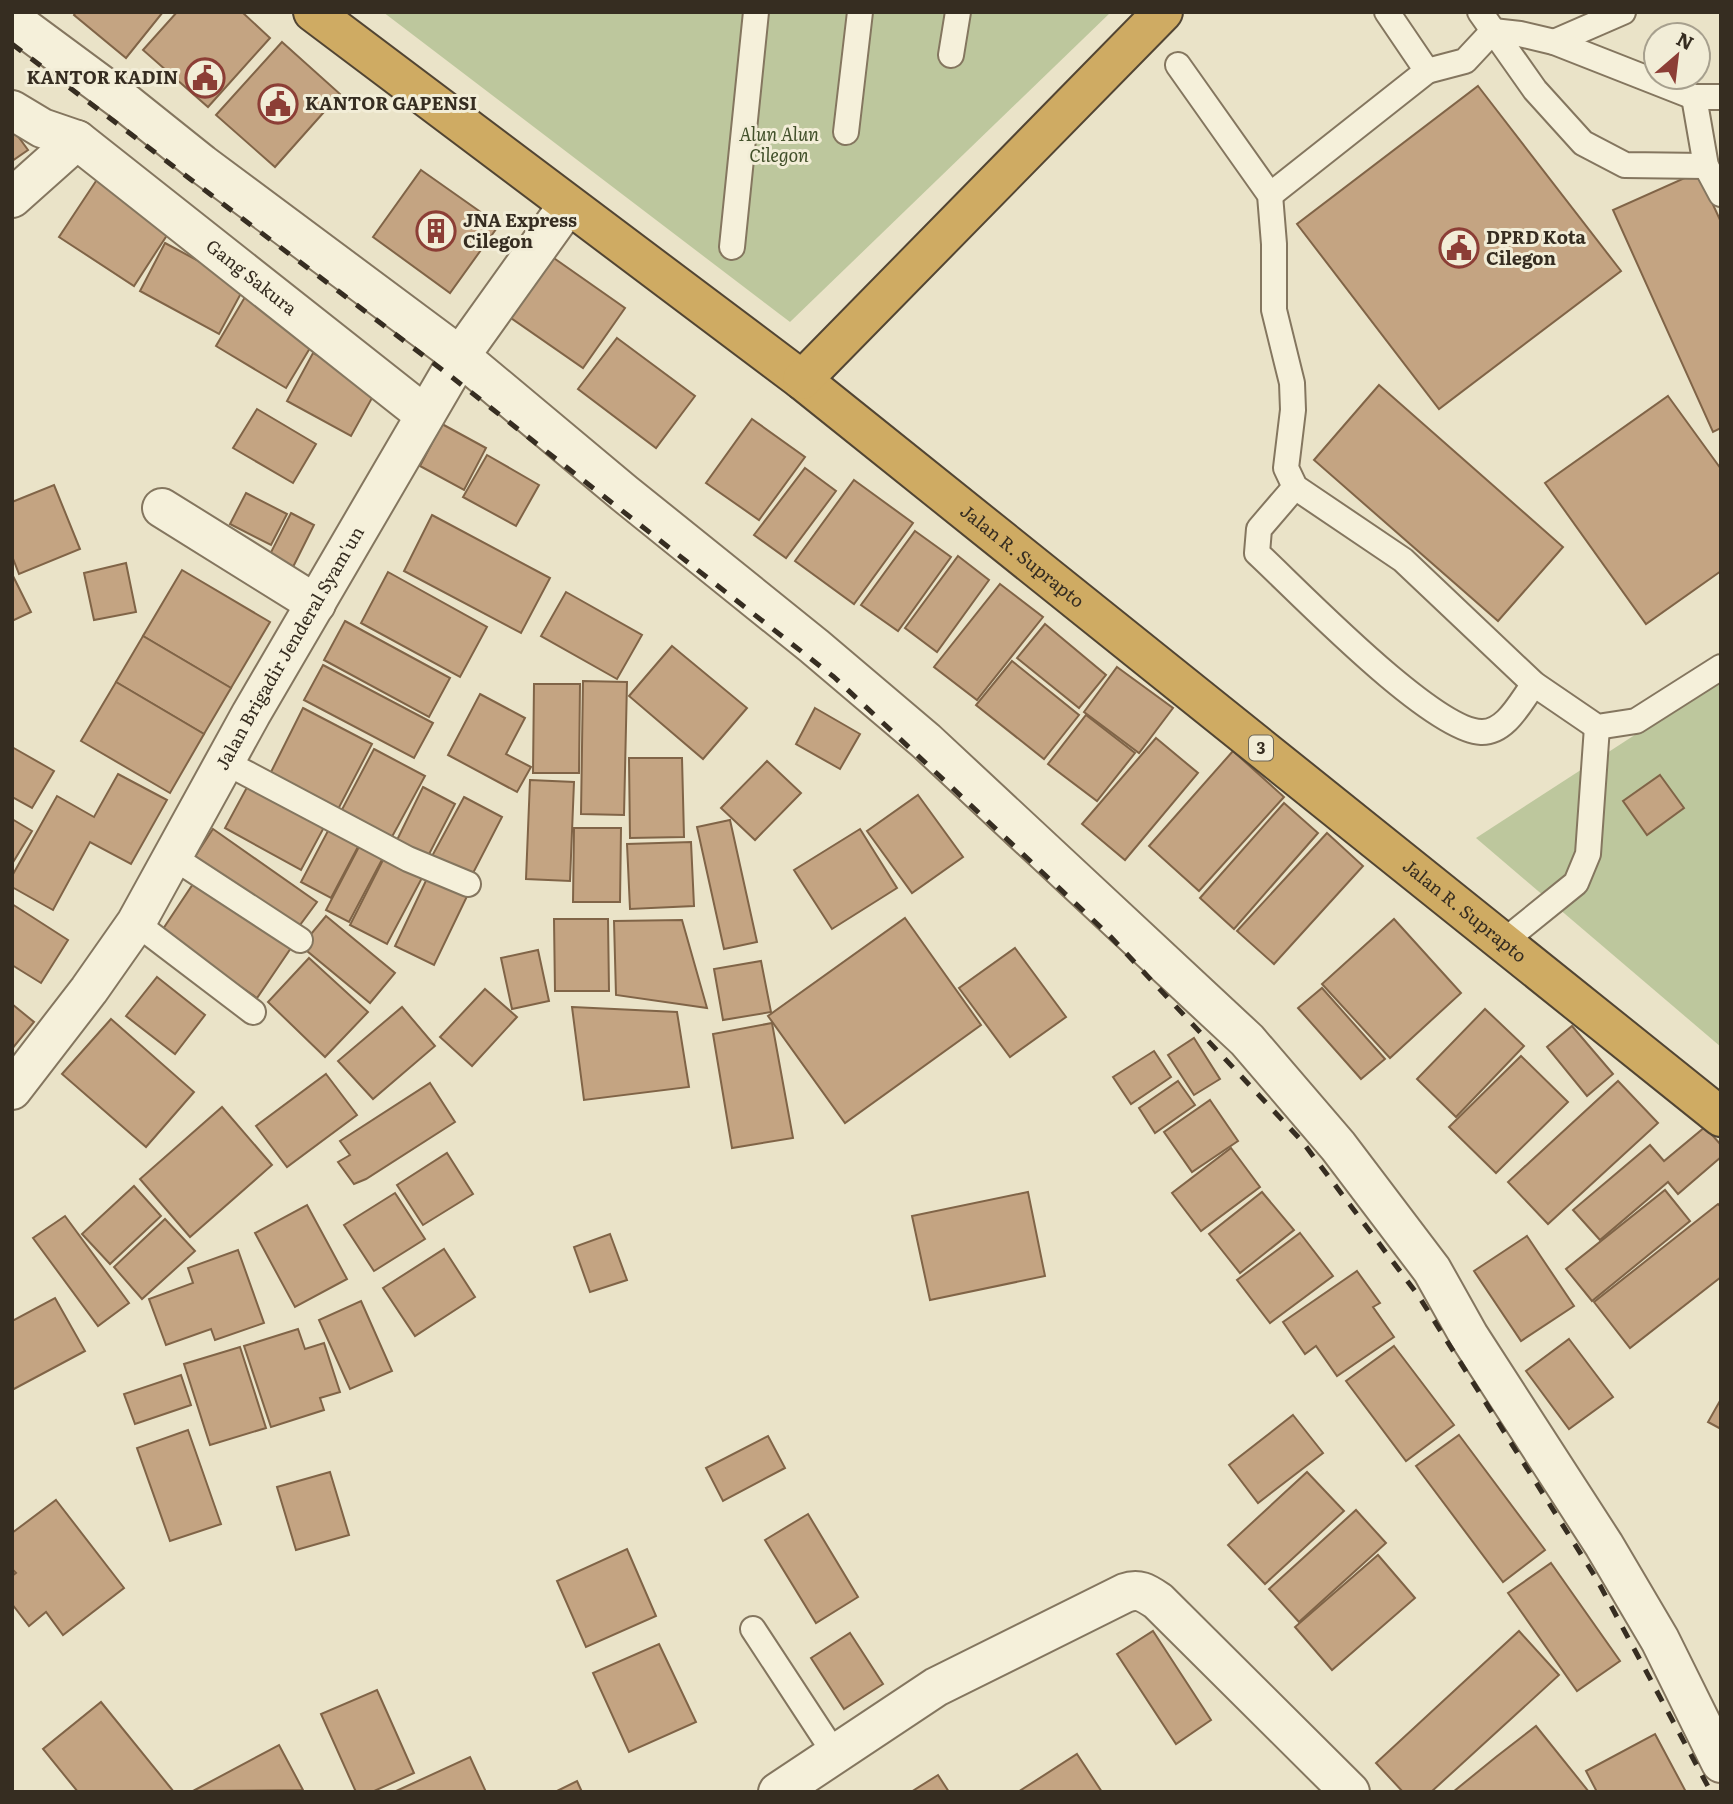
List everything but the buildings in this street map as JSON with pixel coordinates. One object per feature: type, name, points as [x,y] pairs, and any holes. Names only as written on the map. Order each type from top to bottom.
[{"type":"highway","name":"Jalan R. Suprapto","points":[[313,12],[802,380],[1721,1117]]},
{"type":"highway","points":[[802,380],[1163,12]]},
{"type":"street","points":[[12,19],[460,356],[624,494],[814,646],[926,741],[1247,1040],[1338,1146],[1432,1270],[1469,1336],[1604,1545],[1660,1640],[1721,1763]]},
{"type":"street","name":"Gang Sakura","points":[[12,110],[42,128],[77,140],[425,415]]},
{"type":"street","points":[[12,198],[77,140]]},
{"type":"street","name":"Jalan Brigadir Jenderal Syam'un","points":[[12,1090],[136,923],[225,762],[460,356],[568,205]]},
{"type":"street","points":[[162,508],[316,604]]},
{"type":"street","points":[[778,1792],[936,1687],[1135,1589],[1158,1601],[1350,1792]]},
{"type":"lane","points":[[732,247],[756,12]]},
{"type":"lane","points":[[846,132],[860,12]]},
{"type":"lane","points":[[951,55],[958,12]]},
{"type":"lane","points":[[1387,12],[1427,71]]},
{"type":"lane","points":[[1554,43],[1623,12]]},
{"type":"lane","points":[[1270,195],[1427,71],[1465,61],[1487,22]]},
{"type":"lane","points":[[1487,22],[1554,43],[1693,97],[1721,97]]},
{"type":"lane","points":[[1487,22],[1535,90],[1583,143],[1625,165],[1706,166]]},
{"type":"lane","points":[[1178,65],[1270,195],[1274,244],[1273,310],[1292,383],[1293,410],[1286,468],[1295,487],[1403,560],[1534,684],[1597,727],[1636,721],[1721,667]]},
{"type":"lane","points":[[1693,97],[1706,166],[1721,194]]},
{"type":"lane","points":[[1295,487],[1259,529],[1257,553],[1400,687],[1452,723],[1481,732],[1501,727],[1534,684]]},
{"type":"lane","points":[[1503,942],[1576,883],[1588,854],[1597,727]]},
{"type":"lane","points":[[225,762],[408,859],[468,884]]},
{"type":"lane","points":[[173,857],[300,940]]},
{"type":"lane","points":[[136,923],[253,1012]]},
{"type":"lane","points":[[753,1629],[835,1754]]},
{"type":"green space","name":"Alun Alun Cilegon","points":[[383,12],[1111,12],[790,322]]},
{"type":"green space","points":[[1721,679],[1721,1047],[1476,838]]},
{"type":"railway","points":[[12,44],[449,375],[834,677],[1108,934],[1301,1140],[1418,1295],[1596,1578],[1711,1792]]},
{"type":"place","name":"KANTOR KADIN","points":[[205,78]]},
{"type":"place","name":"KANTOR GAPENSI","points":[[278,104]]},
{"type":"place","name":"JNA Express Cilegon","points":[[436,231]]},
{"type":"place","name":"DPRD Kota Cilegon","points":[[1459,248]]}]
